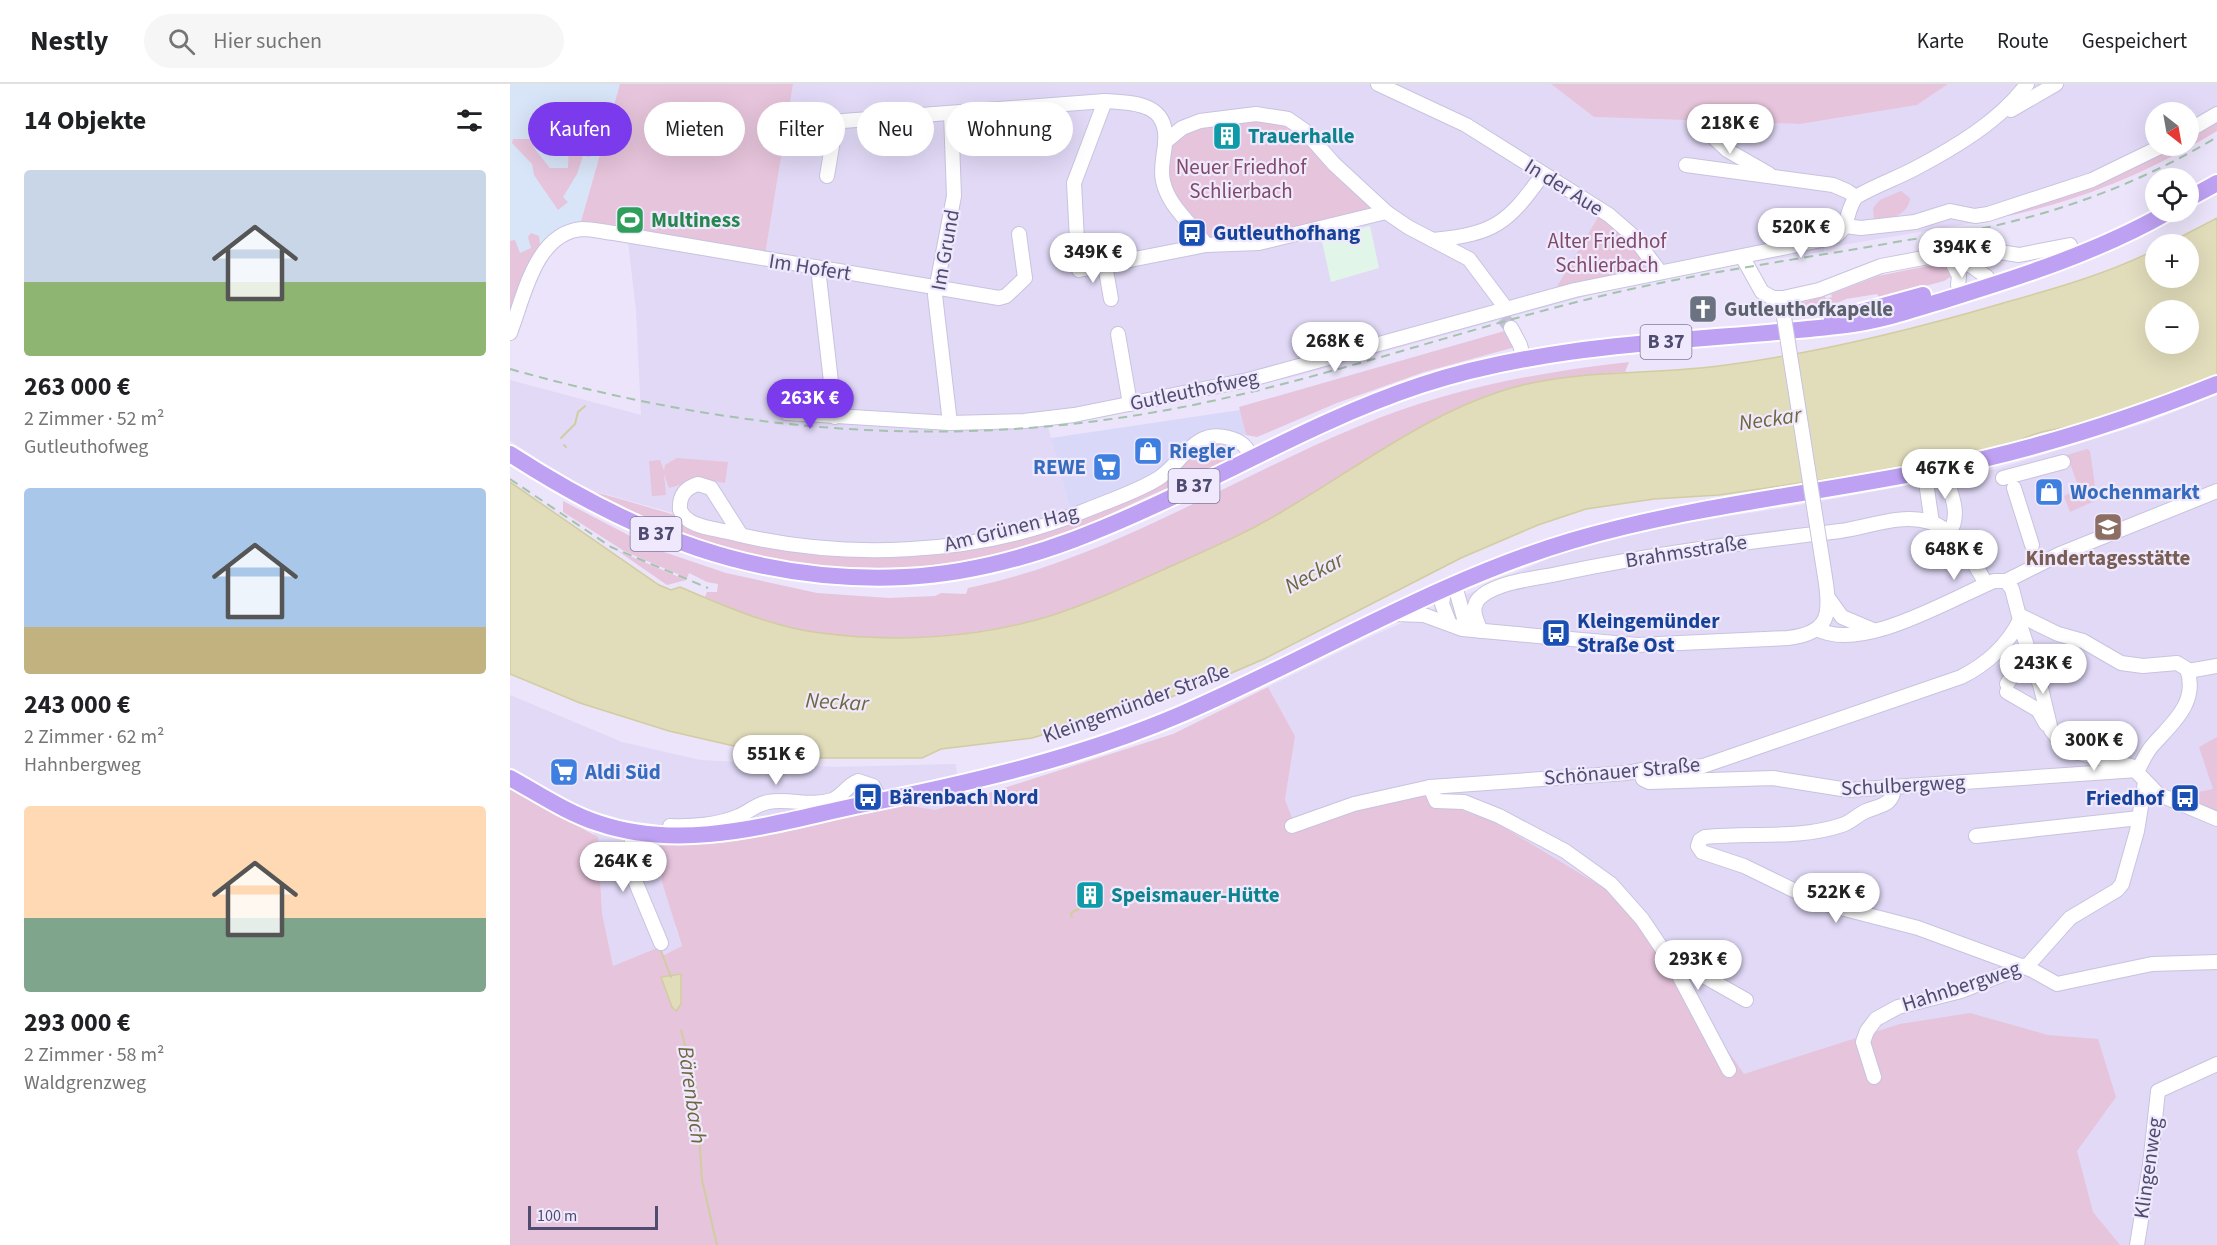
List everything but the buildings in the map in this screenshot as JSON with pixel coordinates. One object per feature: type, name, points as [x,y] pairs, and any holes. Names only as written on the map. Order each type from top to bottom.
[{"type":"main road","points":[[2199,193],[2217,183]]},
{"type":"main road","name":"B 37","points":[[1809,328],[1853,312],[1958,285],[1989,281],[2145,215]]},
{"type":"main road","name":"B 37","points":[[510,454],[579,496],[672,541],[732,561],[760,567],[847,578],[939,574],[1020,556],[1136,513],[1370,403],[1426,384],[1524,360],[1582,351],[1850,325],[1896,314],[2135,230],[2150,222]]},
{"type":"main road","name":"Kleingemünder Straße","points":[[510,778],[580,816],[631,832],[668,836],[720,833],[881,801],[1074,753],[1149,726],[1246,686],[1450,588],[1545,549],[1630,525],[1705,509],[1939,469],[2031,448],[2083,433],[2217,384]]},
{"type":"street","name":"In der Aue","points":[[1378,84],[1466,125],[1613,218],[1632,235],[1660,272]]},
{"type":"street","points":[[2001,114],[2027,84]]},
{"type":"street","points":[[1660,272],[1743,258],[1833,237],[1845,226],[1856,198],[1915,168],[2001,114],[2056,84]]},
{"type":"street","points":[[1105,100],[1074,183],[1077,240],[1082,269],[1206,246],[1259,243],[1386,212]]},
{"type":"street","points":[[1073,103],[1105,100],[1140,104],[1161,117],[1165,128],[1163,181],[1175,211],[1196,231],[1206,246]]},
{"type":"street","points":[[827,176],[834,131],[839,122],[946,113]]},
{"type":"street","points":[[1165,142],[1182,128],[1209,119],[1256,114],[1288,119],[1312,138],[1334,164],[1386,212],[1432,241],[1469,259],[1485,278],[1518,339],[1524,360]]},
{"type":"street","points":[[2199,125],[2217,114]]},
{"type":"street","points":[[1711,135],[1728,150],[1771,176]]},
{"type":"street","points":[[1845,226],[1861,228],[1915,222],[1950,211],[1975,216],[1988,214],[2092,180],[2145,155]]},
{"type":"street","name":"Im Grund","points":[[950,423],[936,288],[946,249],[954,196],[953,156]]},
{"type":"street","points":[[1686,165],[1839,187],[1856,198]]},
{"type":"street","points":[[1432,241],[1458,238],[1504,221],[1518,208],[1543,174]]},
{"type":"street","name":"Im Hofert","points":[[510,333],[539,259],[548,245],[567,233],[587,229],[999,298],[1006,296],[1025,278],[1019,234]]},
{"type":"street","points":[[1743,258],[1761,290],[1773,298],[1783,298],[1819,290],[1881,266],[1946,257],[1973,250],[2013,256],[2070,245]]},
{"type":"street","points":[[1973,250],[1985,263],[1989,281]]},
{"type":"street","points":[[1946,257],[1970,265],[1989,281]]},
{"type":"street","points":[[1946,257],[1959,276],[1958,285]]},
{"type":"street","points":[[1105,265],[1111,299]]},
{"type":"street","points":[[818,268],[836,417]]},
{"type":"street","name":"Gutleuthofweg","points":[[787,413],[950,423],[1050,419],[1248,380],[1660,272]]},
{"type":"street","points":[[1783,298],[1784,317],[1828,597],[1828,608],[1821,626]]},
{"type":"street","points":[[1118,334],[1130,404]]},
{"type":"street","name":"Am Grünen Hag","points":[[741,535],[711,488],[698,484],[684,491],[680,510],[688,521],[741,535],[787,544],[863,550],[946,546],[1042,525],[1078,513],[1159,478],[1190,446],[1207,437],[1221,436],[1237,440],[1245,446],[1252,458]]},
{"type":"street","points":[[2031,448],[2037,469]]},
{"type":"street","points":[[2003,478],[2063,462]]},
{"type":"street","points":[[1946,478],[1955,509],[1955,520],[1949,533]]},
{"type":"street","points":[[1926,482],[1932,523]]},
{"type":"street","points":[[2014,488],[2032,545]]},
{"type":"street","name":"Kleingemünder Straße","points":[[1395,614],[1424,615],[1449,622],[1457,627],[1477,630],[1637,645],[1788,638],[1821,626],[1873,630],[1904,620],[1986,584],[1998,580],[2006,582],[2038,561],[2217,491]]},
{"type":"street","name":"Brahmsstraße","points":[[1477,630],[1474,606],[1481,596],[1515,583],[1707,546],[1855,529],[1900,520],[1932,523],[1949,533],[1986,584]]},
{"type":"street","points":[[2006,582],[2012,589],[2051,730]]},
{"type":"street","points":[[1449,622],[1442,604],[1450,588]]},
{"type":"street","points":[[1450,588],[1464,618],[1477,630]]},
{"type":"street","points":[[1828,597],[1842,617],[1873,630]]},
{"type":"street","points":[[2020,619],[2083,641],[2121,663],[2143,666],[2176,663],[2188,671],[2217,666]]},
{"type":"street","name":"Schönauer Straße","points":[[1292,826],[1354,804],[1430,787],[1646,769],[1666,771],[1686,769],[1725,759],[1961,676],[1992,658],[2020,619]]},
{"type":"street","points":[[2033,661],[2015,671],[2007,688],[2038,710],[2065,749],[2128,764],[2162,796],[2217,819]]},
{"type":"street","points":[[2141,776],[2149,749],[2183,712],[2188,695],[2188,671]]},
{"type":"street","name":"Schulbergweg","points":[[1641,771],[1643,779],[1654,782],[1773,778],[1838,790],[2141,776]]},
{"type":"street","name":"Hahnbergweg","points":[[1874,1077],[1863,1042],[1867,1031],[1876,1019],[1898,1007],[1961,991],[2022,966],[2038,957],[2070,918],[2109,897],[2119,888],[2139,818],[2141,776]]},
{"type":"street","points":[[668,836],[670,826],[710,823],[736,817],[767,802],[809,805],[827,801],[837,798],[850,784],[858,781],[873,786],[881,801]]},
{"type":"street","points":[[1430,787],[1436,801],[1464,802],[1489,811],[1589,867],[1627,902],[1675,968],[1728,1070]]},
{"type":"street","points":[[1894,787],[1889,802],[1867,810],[1840,826],[1780,836],[1705,837],[1700,840],[1698,846],[1702,852],[1744,866],[1823,904],[1912,926],[2022,966],[2062,985],[2152,964],[2217,962]]},
{"type":"street","points":[[1976,836],[2139,818]]},
{"type":"street","points":[[631,832],[636,883],[661,943]]},
{"type":"street","points":[[1666,955],[1746,1000]]},
{"type":"street","name":"Klingenweg","points":[[2137,1245],[2150,1166],[2158,1091],[2217,1064]]},
{"type":"shaded area","points":[[510,84],[620,84],[615,102],[528,102],[528,156],[600,156],[580,225],[556,230],[541,244],[510,321]]},
{"type":"shaded area","points":[[793,84],[1551,84],[1594,117],[1800,124],[1917,105],[1948,84],[2217,84],[2217,119],[2199,129],[2199,102],[2145,102],[2145,156],[2152,156],[2031,202],[2003,218],[1824,248],[1824,252],[1731,265],[1630,284],[1293,377],[1146,409],[1047,423],[1071,512],[959,539],[874,546],[749,534],[583,488],[510,441],[510,380],[641,415],[636,310],[627,233],[765,255],[781,156],[845,156],[845,102],[790,102]]},
{"type":"shaded area","points":[[1370,226],[1379,268],[1331,282],[1321,237]]},
{"type":"shaded area","points":[[2217,395],[2217,1245],[1834,1245],[1293,820],[1285,800],[1295,736],[1268,687],[1370,637],[1570,549],[1650,528],[1784,508],[1997,469],[2149,422]]},
{"type":"shaded area","points":[[1240,410],[1246,435],[1214,430],[1143,483],[1071,512],[1051,438]]},
{"type":"shaded area","points":[[510,695],[622,742],[700,760],[833,767],[956,764],[959,802],[934,810],[675,927],[682,946],[664,955],[660,948],[613,966],[602,913],[600,867],[594,833],[510,789]]},
{"type":"green space","points":[[620,84],[793,84],[790,102],[757,102],[757,156],[781,156],[765,255],[580,225],[600,156],[632,156],[632,102],[615,102]]},
{"type":"green space","points":[[1551,84],[1948,84],[1917,105],[1800,124],[1594,117]]},
{"type":"green space","name":"Neuer Friedhof Schlierbach","points":[[1243,118],[1274,122],[1303,135],[1373,208],[1252,241],[1211,239],[1188,217],[1175,198],[1169,177],[1169,144],[1193,126]]},
{"type":"green space","points":[[2217,119],[2217,131],[2199,142],[2199,129]]},
{"type":"green space","points":[[513,139],[528,139],[528,156],[540,156],[550,168],[568,168],[569,156],[583,156],[577,174],[563,197],[568,202],[558,210],[534,175],[532,164],[512,143]]},
{"type":"green space","points":[[2172,156],[2090,192],[2008,216],[2031,202],[2150,157]]},
{"type":"green space","points":[[1901,191],[1910,198],[1903,212],[1888,219],[1877,221],[1874,219],[1873,208],[1880,200]]},
{"type":"green space","name":"Alter Friedhof Schlierbach","points":[[1600,214],[1629,239],[1648,267],[1647,269],[1555,290]]},
{"type":"green space","points":[[531,233],[539,236],[540,244],[510,318],[510,241],[515,240],[520,253],[531,248],[528,237]]},
{"type":"green space","points":[[1942,263],[1948,264],[1952,276],[1944,281],[1880,298],[1877,294],[1846,299],[1819,311],[1791,316],[1796,304],[1825,296],[1826,299],[1832,297],[1831,294],[1878,276]]},
{"type":"green space","points":[[1508,330],[1519,346],[1424,372],[1337,403],[1257,437],[1246,435],[1239,407]]},
{"type":"green space","points":[[1629,362],[1625,372],[1548,380],[1489,395],[1428,423],[1282,512],[1213,547],[1067,610],[1026,622],[967,633],[905,638],[845,637],[774,623],[705,597],[707,592],[717,592],[718,584],[707,582],[689,573],[687,578],[624,551],[563,512],[563,501],[655,549],[726,573],[817,593],[889,598],[935,596],[941,593],[966,594],[968,588],[1019,575],[1118,539],[1309,448],[1424,402],[1524,377]]},
{"type":"green space","points":[[1215,430],[1241,434],[1229,450],[1227,463],[1053,538],[973,559],[932,565],[849,568],[767,559],[675,533],[626,511],[595,492],[710,525],[783,540],[851,545],[918,542],[1019,525],[1066,514],[1107,500],[1143,484],[1170,464],[1190,440],[1204,432]]},
{"type":"green space","points":[[2087,449],[2090,451],[2097,500],[2070,512],[2064,496],[2079,488],[2067,455]]},
{"type":"green space","points":[[677,458],[728,462],[725,483],[702,479],[669,488],[664,474],[666,495],[652,496],[649,461],[660,460],[664,471],[665,465]]},
{"type":"green space","points":[[618,551],[686,580],[667,585]]},
{"type":"green space","points":[[1268,687],[1295,736],[1285,800],[1293,820],[1423,796],[1497,823],[1622,899],[1744,1074],[1900,1024],[1970,1013],[2048,1035],[2098,1039],[2116,1097],[2077,1151],[2093,1212],[2120,1245],[510,1245],[510,789],[598,837],[602,913],[613,966],[660,947],[664,955],[682,946],[662,882],[659,846],[702,842],[869,799],[935,810],[1173,734]],"holes":[[[681,974],[681,1004],[674,1010],[661,977]]]},
{"type":"green space","points":[[2217,737],[2217,812],[2175,797],[2213,789],[2199,747]]},
{"type":"water","name":"Neckar","points":[[2217,218],[2217,375],[2115,413],[2080,424],[2038,433],[2014,444],[1861,474],[1719,495],[1654,499],[1586,509],[1538,525],[1461,558],[1264,659],[1187,692],[1032,738],[941,749],[922,758],[804,758],[734,746],[669,731],[580,703],[510,674],[510,482],[659,585],[671,590],[680,587],[766,621],[821,633],[909,638],[968,633],[1025,623],[1069,610],[1205,551],[1275,516],[1401,438],[1461,407],[1491,395],[1548,380],[1598,374],[1700,368],[1761,360],[1864,340],[2040,293],[2145,255],[2145,288],[2199,288],[2199,234],[2186,234]]},
{"type":"water","points":[[681,974],[681,1004],[676,1011],[672,1007],[661,977]]},
{"type":"waterway","points":[[561,438],[575,424],[578,412],[585,406]]},
{"type":"waterway","points":[[1072,917],[1071,913],[1086,905]]},
{"type":"waterway","name":"Bärenbach","points":[[660,949],[671,977]]},
{"type":"waterway","name":"Bärenbach","points":[[681,1030],[696,1086],[702,1180],[717,1245]]},
{"type":"tunnel","points":[[1503,318],[1511,328]]},
{"type":"railway","points":[[510,369],[596,391],[682,409],[767,422],[852,429],[937,432],[1023,428],[1110,419],[1198,404],[1255,391],[1536,313],[1650,285],[1972,230],[2041,214],[2093,197],[2144,176],[2217,137]]},
{"type":"railway","points":[[510,479],[611,547],[708,588]]},
{"type":"place","name":"Trauerhalle","points":[[1227,136]]},
{"type":"place","name":"Multiness","points":[[630,220]]},
{"type":"place","name":"Gutleuthofhang","points":[[1192,233]]},
{"type":"place","name":"Gutleuthofkapelle","points":[[1703,309]]},
{"type":"place","name":"Riegler","points":[[1148,451]]},
{"type":"place","name":"REWE","points":[[1107,467]]},
{"type":"place","name":"Wochenmarkt","points":[[2049,492]]},
{"type":"place","name":"Kindertagesstätte","points":[[2108,527]]},
{"type":"place","name":"Kleingemünder Straße Ost","points":[[1556,633]]},
{"type":"place","name":"Aldi Süd","points":[[564,772]]},
{"type":"place","name":"Bärenbach Nord","points":[[868,797]]},
{"type":"place","name":"Friedhof","points":[[2185,798]]},
{"type":"place","name":"Speismauer-Hütte","points":[[1090,895]]}]
